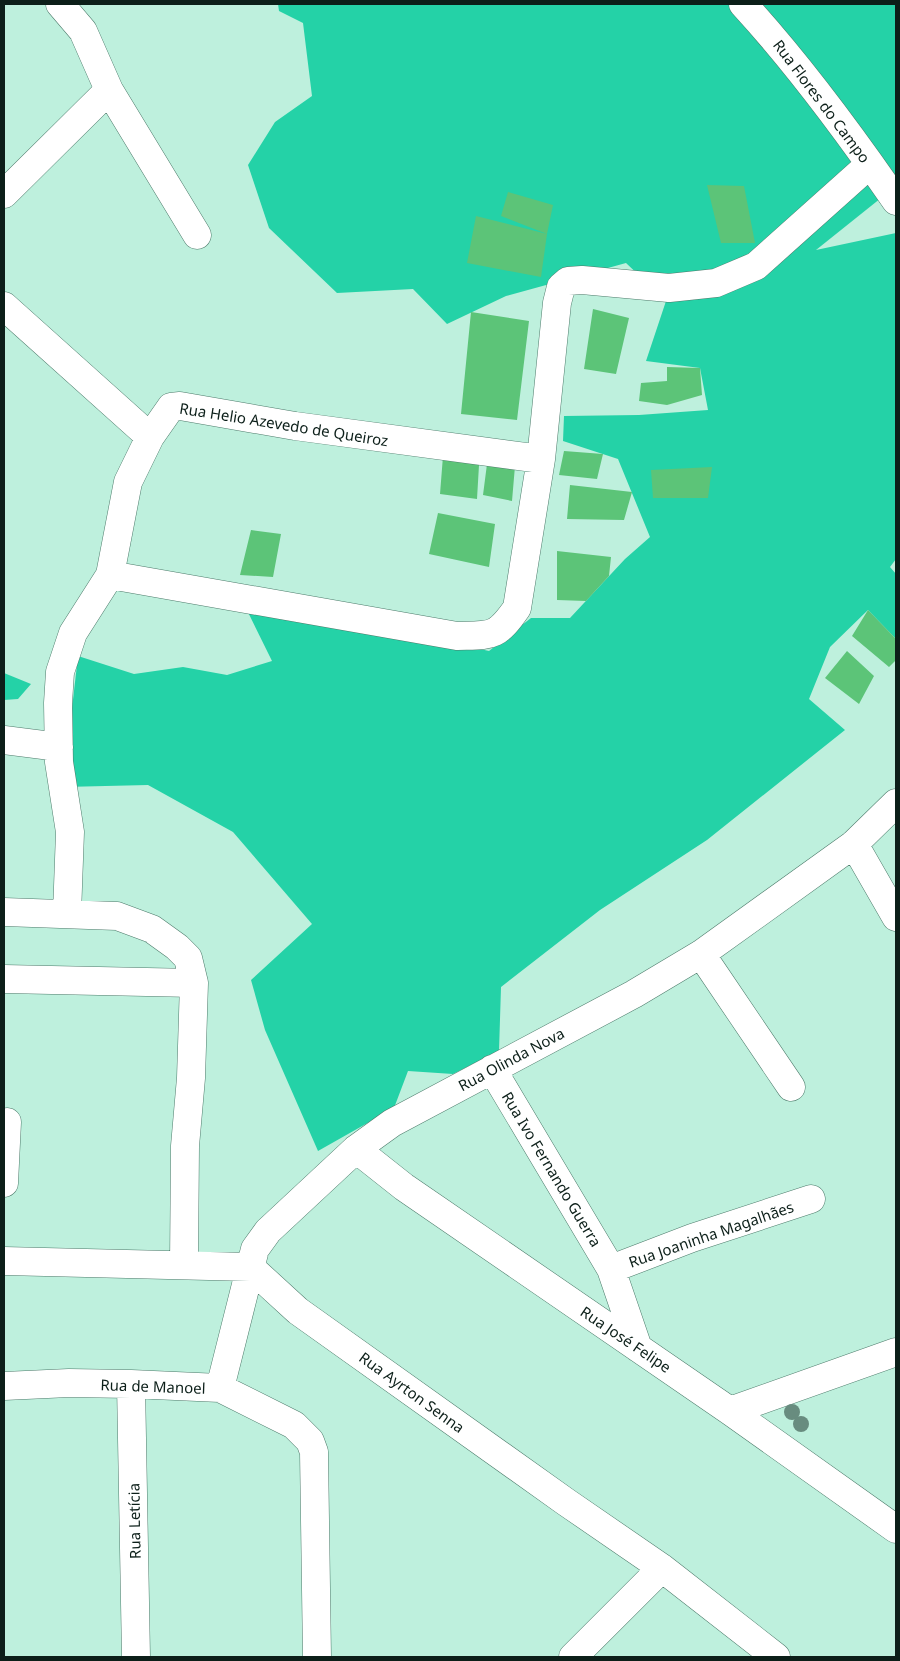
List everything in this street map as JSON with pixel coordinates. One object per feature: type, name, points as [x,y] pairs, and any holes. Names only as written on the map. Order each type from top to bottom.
[{"type":"street","points":[[60,4],[83,31],[109,90],[197,235]]},
{"type":"street","name":"Rua Flores do Campo","points":[[742,4],[777,41],[870,164],[896,202]]},
{"type":"street","points":[[4,194],[109,90]]},
{"type":"street","points":[[110,575],[457,636],[489,635],[505,626],[517,608],[540,459],[557,303],[561,287],[568,281],[669,288],[716,283],[756,266],[870,164]]},
{"type":"street","points":[[4,306],[150,437]]},
{"type":"street","name":"Rua Helio Azevedo de Queiroz","points":[[67,914],[70,832],[58,747],[60,672],[74,633],[110,575],[128,482],[150,437],[171,407],[180,406],[295,426],[540,459]]},
{"type":"street","points":[[4,740],[58,747]]},
{"type":"street","name":"Rua Olinda Nova","points":[[220,1388],[254,1248],[268,1231],[356,1149],[392,1123],[634,994],[701,954],[854,844],[896,803]]},
{"type":"street","points":[[854,844],[896,917]]},
{"type":"street","points":[[4,912],[117,916],[152,930],[177,947],[188,958],[194,983],[191,1078],[185,1146],[184,1264]]},
{"type":"street","points":[[701,954],[791,1087]]},
{"type":"street","points":[[4,979],[194,983]]},
{"type":"street","name":"Rua Ivo Fernando Guerra","points":[[492,1069],[611,1269],[638,1348]]},
{"type":"street","points":[[4,1183],[7,1122]]},
{"type":"street","name":"Rua José Felipe","points":[[356,1149],[404,1187],[730,1411],[896,1529]]},
{"type":"street","name":"Rua Joaninha Magalhães","points":[[611,1269],[692,1238],[811,1199]]},
{"type":"street","points":[[4,1261],[250,1267]]},
{"type":"street","name":"Rua Ayrton Senna","points":[[250,1267],[298,1310],[566,1502],[662,1568],[776,1657]]},
{"type":"street","points":[[730,1411],[896,1352]]},
{"type":"street","name":"Rua de Manoel","points":[[4,1386],[69,1383],[220,1388],[294,1425],[310,1441],[314,1452],[317,1657]]},
{"type":"street","name":"Rua Letícia","points":[[131,1384],[136,1657]]},
{"type":"street","points":[[573,1657],[662,1568]]},
{"type":"green space","points":[[278,4],[896,4],[896,186],[816,250],[896,233],[896,559],[890,567],[896,574],[896,639],[868,610],[830,647],[809,699],[845,730],[707,840],[600,910],[501,987],[499,1051],[453,1074],[408,1071],[394,1108],[318,1151],[265,1030],[251,980],[312,924],[233,832],[148,785],[63,787],[78,656],[134,674],[183,667],[227,675],[272,661],[241,598],[286,606],[489,651],[531,618],[570,618],[625,559],[650,537],[618,459],[563,441],[564,416],[639,415],[708,410],[700,368],[646,361],[666,301],[626,263],[506,296],[447,324],[413,289],[337,293],[269,228],[248,165],[275,122],[312,96],[303,23],[279,11]]},
{"type":"green space","points":[[4,673],[31,684],[18,699],[4,700]]},
{"type":"building","points":[[707,185],[744,186],[755,243],[721,243]]},
{"type":"building","points":[[508,192],[553,205],[547,234],[501,216]]},
{"type":"building","points":[[476,216],[547,234],[541,277],[467,263]]},
{"type":"building","points":[[593,309],[629,318],[616,374],[584,369]]},
{"type":"building","points":[[471,312],[529,321],[517,420],[461,414]]},
{"type":"building","points":[[667,367],[700,368],[702,395],[667,405],[639,401],[641,383],[667,381]]},
{"type":"building","points":[[564,451],[603,454],[597,479],[559,475]]},
{"type":"building","points":[[443,456],[479,465],[477,499],[440,494]]},
{"type":"building","points":[[487,464],[515,466],[512,501],[483,495]]},
{"type":"building","points":[[712,467],[708,498],[653,498],[651,470]]},
{"type":"building","points":[[570,485],[632,492],[624,520],[567,519]]},
{"type":"building","points":[[438,513],[495,524],[489,567],[429,554]]},
{"type":"building","points":[[251,530],[281,534],[273,577],[240,575]]},
{"type":"building","points":[[557,551],[611,557],[609,576],[586,601],[557,600]]},
{"type":"building","points":[[868,610],[896,639],[896,660],[889,667],[852,636]]},
{"type":"building","points":[[847,651],[874,676],[859,704],[825,678]]}]
